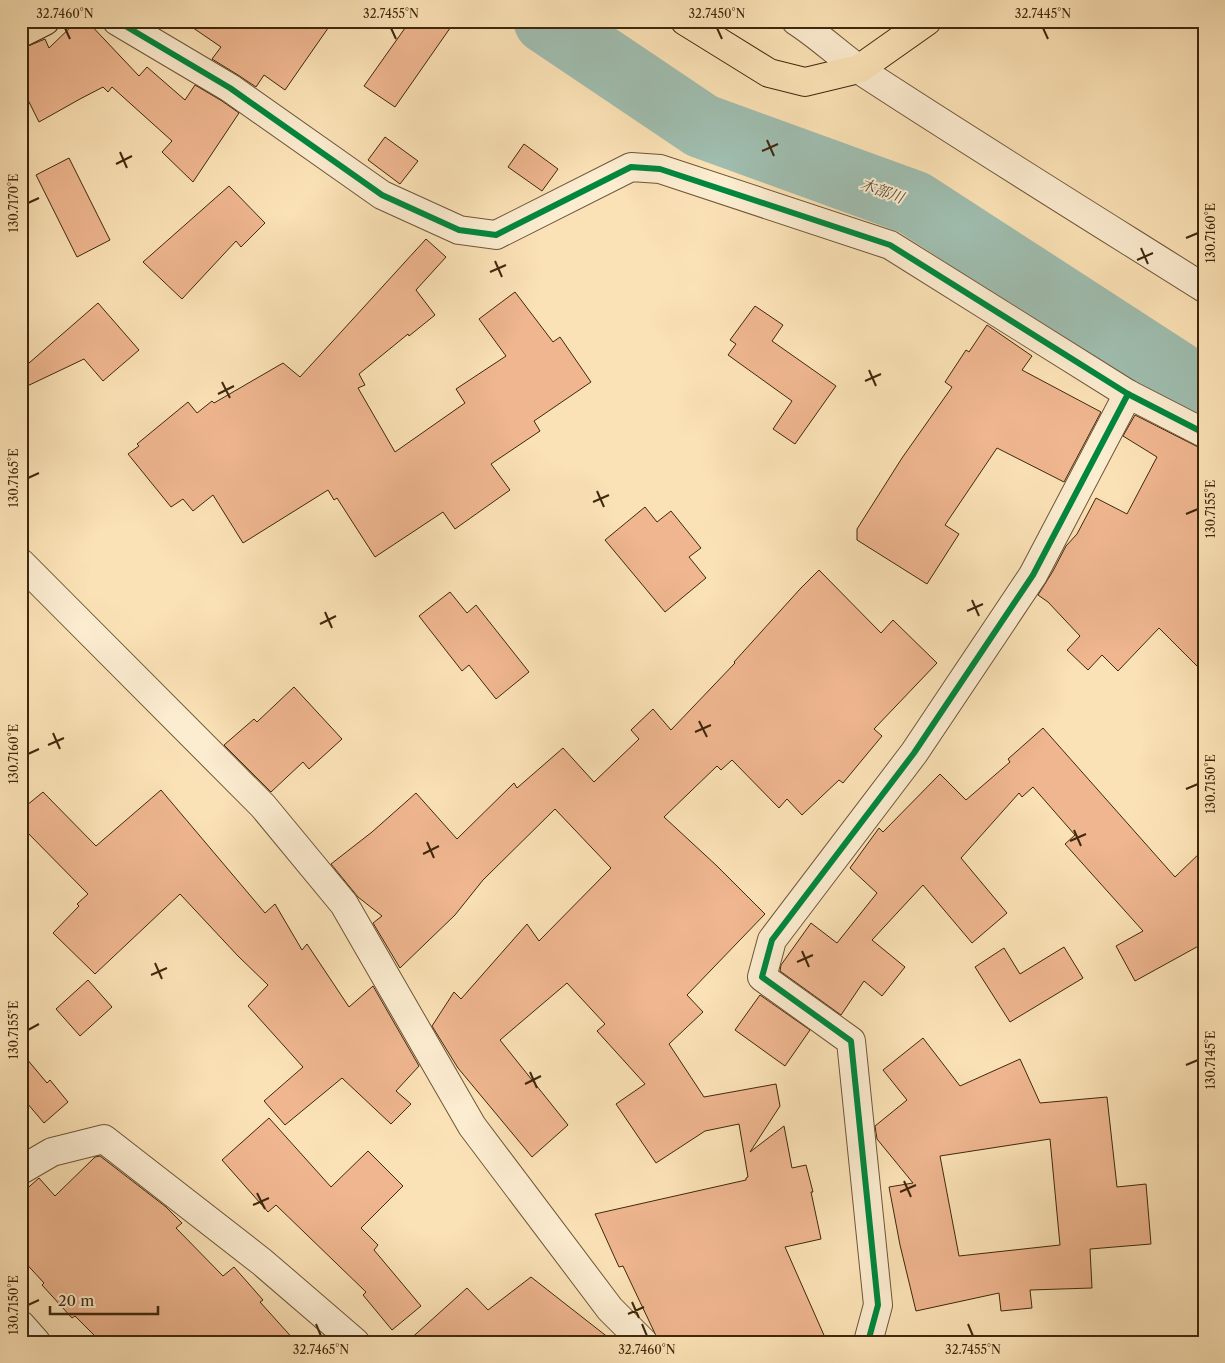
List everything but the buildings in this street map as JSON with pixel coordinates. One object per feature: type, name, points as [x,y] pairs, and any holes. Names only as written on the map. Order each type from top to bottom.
[{"type":"main road","points":[[21,33],[44,21]]},
{"type":"main road","points":[[686,21],[769,73],[805,82],[859,69],[919,27]]},
{"type":"street","points":[[117,21],[230,88],[382,195],[459,230],[496,235],[631,167],[660,169],[890,245],[1128,394],[1204,433]]},
{"type":"street","points":[[796,21],[859,69],[1204,288]]},
{"type":"street","points":[[868,1342],[878,1305],[851,1041],[762,977],[764,968],[772,940],[914,753],[1033,575],[1128,394]]},
{"type":"street","points":[[21,563],[263,806],[344,904],[472,1126],[610,1309],[644,1342]]},
{"type":"street","points":[[21,1170],[52,1152],[104,1139],[262,1262],[356,1342]]},
{"type":"street","points":[[21,1325],[36,1342]]},
{"type":"waterway","name":"木部川","points":[[546,21],[702,126],[914,203],[1204,391]]},
{"type":"cycle path","points":[[117,21],[230,88],[382,195],[459,230],[496,235],[631,167],[660,169],[890,245],[1128,394],[1204,433]]},
{"type":"cycle path","points":[[868,1342],[878,1305],[851,1041],[762,977],[772,940],[914,753],[1033,575],[1128,394]]}]
